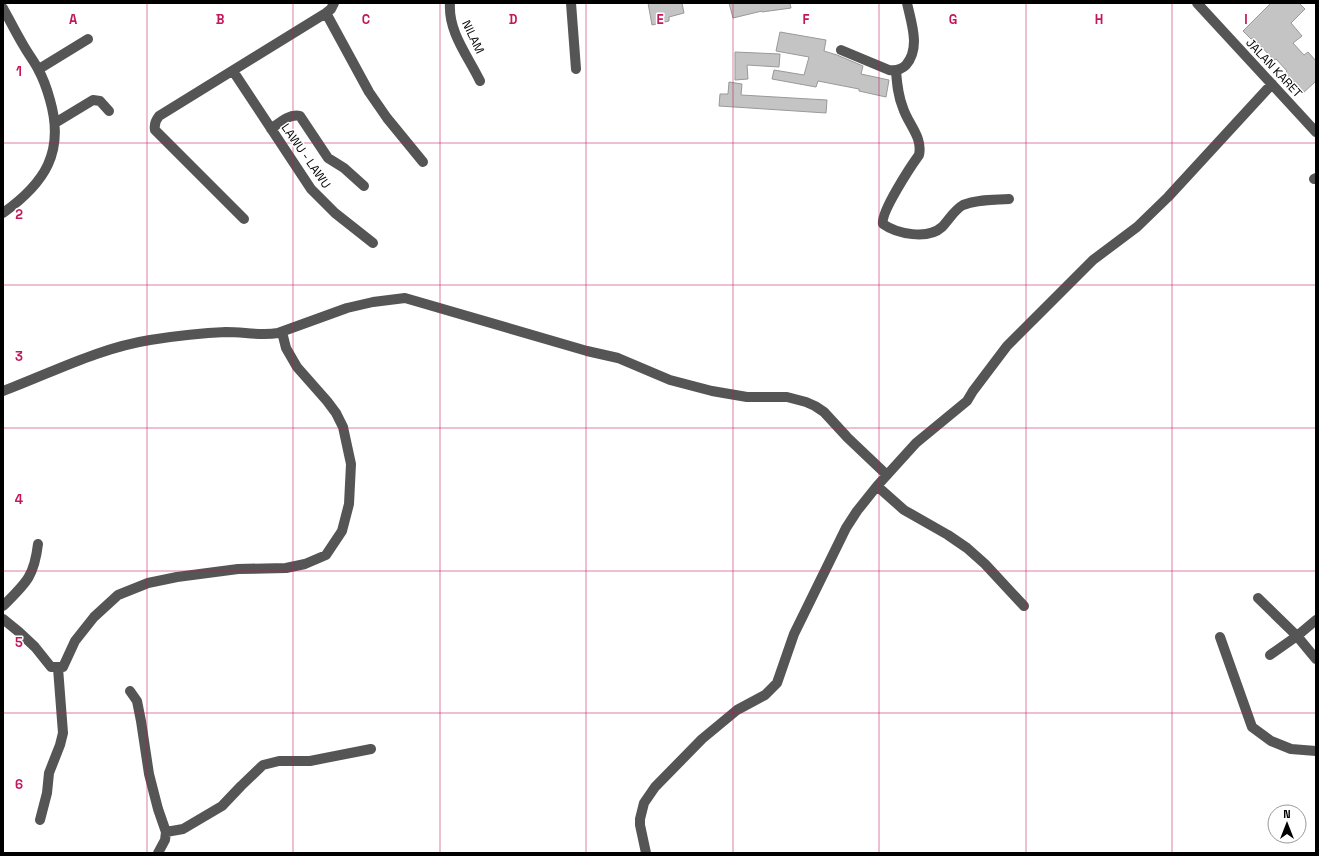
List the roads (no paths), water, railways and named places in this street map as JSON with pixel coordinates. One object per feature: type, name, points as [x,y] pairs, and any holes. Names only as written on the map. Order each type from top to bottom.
[{"type":"street","points":[[244,219],[155,130],[154,126],[159,116],[326,13],[331,9],[334,3]]},
{"type":"street","name":"NILAM","points":[[450,3],[449,11],[455,34],[480,80]]},
{"type":"street","points":[[571,3],[576,69]]},
{"type":"street","points":[[840,50],[875,66],[896,71],[907,64],[911,58],[914,39],[907,3]]},
{"type":"street","name":"JALAN KARET","points":[[1197,3],[1316,132]]},
{"type":"street","points":[[3,8],[24,48],[39,69],[46,87],[55,123],[53,153],[41,178],[25,196],[3,213]]},
{"type":"street","points":[[326,13],[369,92],[387,118],[423,162]]},
{"type":"street","points":[[39,69],[88,39]]},
{"type":"street","name":"LAWU - LAWU","points":[[233,71],[311,189],[335,213],[373,243]]},
{"type":"street","points":[[896,71],[897,89],[903,110],[920,142],[920,150],[919,155],[898,187],[883,218],[883,224],[895,230],[912,234],[929,234],[938,230],[958,209],[964,205],[974,202],[1009,199]]},
{"type":"street","points":[[646,853],[640,825],[644,803],[655,787],[724,719],[765,695],[777,683],[794,634],[846,528],[857,511],[877,486],[916,443],[967,401],[1007,346],[1093,260],[1137,226],[1158,207],[1272,84]]},
{"type":"street","points":[[55,123],[93,100],[100,101],[109,111]]},
{"type":"street","points":[[271,129],[291,116],[300,116],[328,158],[344,168],[364,186]]},
{"type":"street","points":[[3,391],[104,352],[136,343],[208,333],[227,332],[269,334],[282,332],[347,308],[373,302],[405,298],[588,351],[618,358],[670,380],[692,386],[747,397],[788,397],[798,399],[815,406],[824,412],[847,437],[887,475]]},
{"type":"street","points":[[3,619],[20,632],[35,647],[51,667],[58,668],[63,667],[75,641],[94,617],[118,595],[148,584],[177,577],[238,569],[286,568],[305,564],[326,555],[342,531],[349,504],[351,464],[343,427],[336,413],[297,367],[286,348],[282,332]]},
{"type":"street","points":[[877,486],[915,518],[948,535],[967,548],[985,564],[1024,606]]},
{"type":"street","points":[[3,606],[24,585],[32,573],[36,560],[38,544]]},
{"type":"street","points":[[1258,598],[1297,636],[1316,659]]},
{"type":"street","points":[[1270,655],[1297,636],[1316,620]]},
{"type":"street","points":[[1220,637],[1252,727],[1270,741],[1291,749],[1316,751]]},
{"type":"street","points":[[40,820],[47,793],[49,773],[63,733],[58,668]]},
{"type":"street","points":[[130,691],[137,702],[149,774],[158,809],[166,832],[165,840],[158,853]]},
{"type":"street","points":[[166,832],[183,828],[222,806],[240,786],[263,765],[279,761],[310,761],[370,749]]}]
